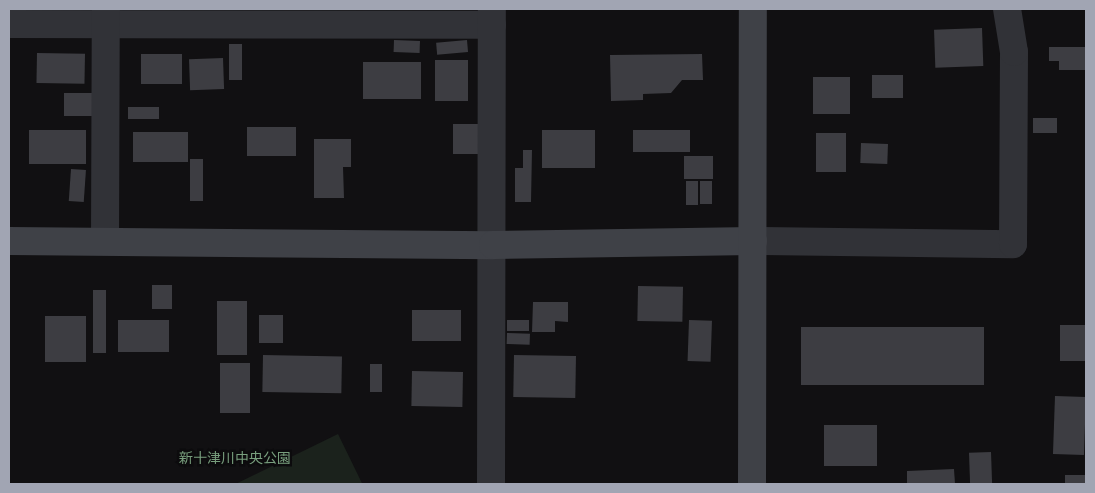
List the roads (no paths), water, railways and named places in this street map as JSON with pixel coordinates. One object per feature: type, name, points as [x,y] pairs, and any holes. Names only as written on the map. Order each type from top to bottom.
[{"type":"street","points":[[752,484],[753,9]]},
{"type":"street","points":[[9,241],[105,240],[493,244],[753,241],[1013,244],[1014,52],[1007,9]]},
{"type":"street","points":[[105,240],[106,16]]},
{"type":"street","points":[[9,24],[106,16],[492,17],[491,484]]},
{"type":"park label","name":"新十津川中央公園","points":[[235,459]]}]
